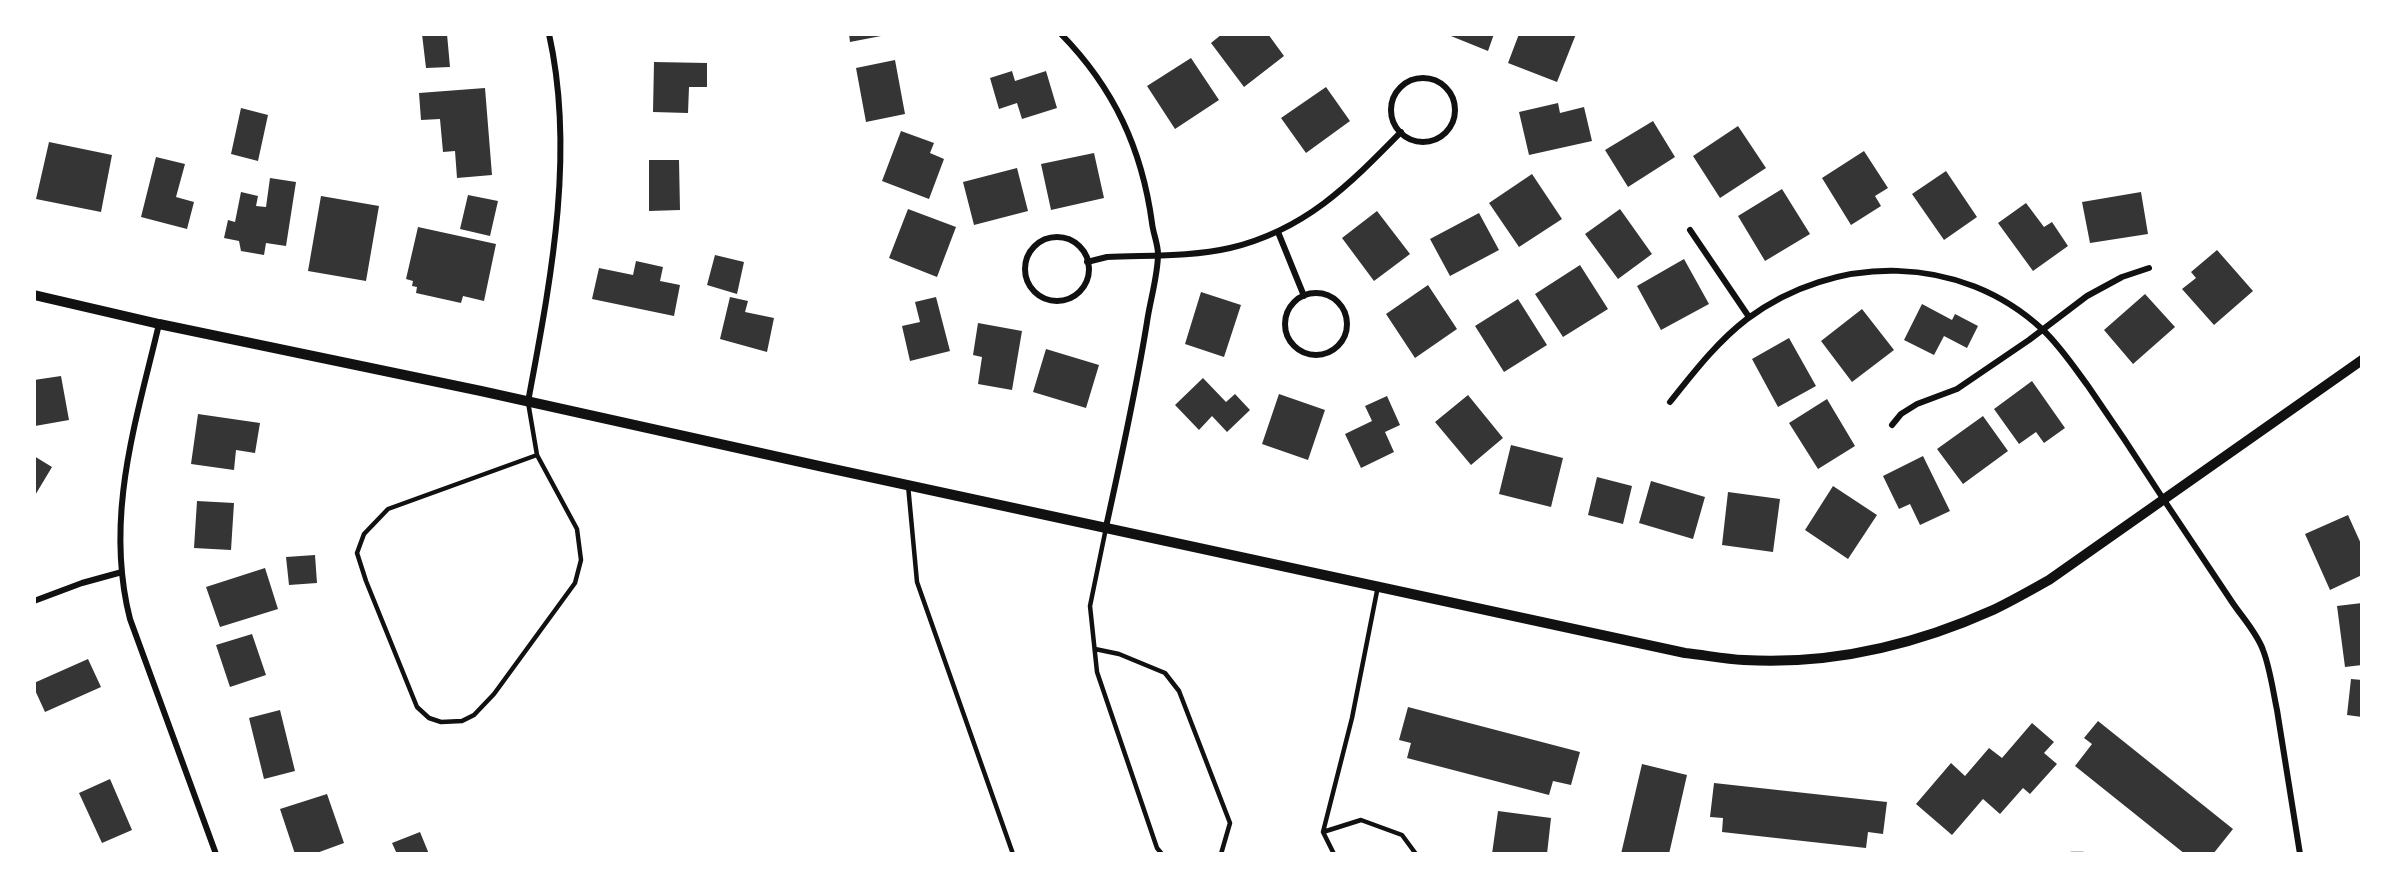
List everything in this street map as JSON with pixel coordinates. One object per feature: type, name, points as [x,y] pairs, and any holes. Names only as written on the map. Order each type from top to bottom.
[{"type":"street","points":[[528,402],[548,298],[558,204],[560,138],[556,75],[549,34]]},
{"type":"street","points":[[1061,34],[1103,86],[1117,109],[1137,153],[1148,196],[1158,254],[1140,366],[1106,527]]},
{"type":"street","points":[[1416,79],[1435,80],[1444,85],[1450,93],[1455,112],[1447,131],[1438,138],[1428,141],[1417,141],[1401,132],[1393,120],[1392,109],[1394,98],[1399,90],[1406,83],[1416,79]]},
{"type":"street","points":[[1088,262],[1107,257],[1230,248],[1278,232],[1312,214],[1359,174],[1401,132]]},
{"type":"street","points":[[1690,230],[1749,317]]},
{"type":"street","points":[[1278,232],[1304,296]]},
{"type":"street","points":[[1051,238],[1072,241],[1081,248],[1088,262],[1088,279],[1076,295],[1067,300],[1047,300],[1030,287],[1026,278],[1025,268],[1033,248],[1041,241],[1051,238]]},
{"type":"street","points":[[1892,425],[1901,414],[1917,404],[1957,389],[2087,296],[2122,277],[2149,268]]},
{"type":"street","points":[[1670,402],[1710,353],[1749,317],[1783,296],[1809,285],[1849,274],[1904,270],[1944,276],[1964,282],[2006,302],[2042,329],[2078,373],[2263,648],[2282,739],[2300,854]]},
{"type":"street","points":[[1320,293],[1331,296],[1345,312],[1346,333],[1334,350],[1326,354],[1306,354],[1291,342],[1287,333],[1287,314],[1292,305],[1304,296],[1320,293]]},
{"type":"street","points":[[34,295],[159,324],[1685,653],[1744,660],[1803,660],[1872,650],[1935,633],[1994,609],[2049,580],[2361,360]]},
{"type":"street","points":[[159,324],[125,468],[121,499],[124,597],[216,854]]},
{"type":"street","points":[[34,602],[82,583],[122,572]]},
{"type":"lane","points":[[528,402],[537,454],[577,529],[581,560],[575,583],[494,694],[474,715],[462,721],[441,722],[429,718],[417,707],[366,581],[357,553],[364,534],[388,509],[537,454]]},
{"type":"lane","points":[[908,485],[917,582],[1013,854]]},
{"type":"lane","points":[[1106,527],[1090,606],[1097,672],[1157,848],[1162,854]]},
{"type":"lane","points":[[1334,854],[1323,832],[1352,718],[1378,586]]},
{"type":"lane","points":[[1095,649],[1127,657],[1165,673],[1179,691],[1230,823],[1221,854]]},
{"type":"lane","points":[[1323,832],[1361,819],[1402,835],[1416,854]]},
{"type":"lane","points":[[2071,854],[2083,854]]},
{"type":"building","points":[[422,34],[447,34],[450,67],[426,68]]},
{"type":"building","points":[[849,34],[881,34],[881,36],[850,42]]},
{"type":"building","points":[[1222,34],[1268,34],[1284,56],[1244,87],[1211,43]]},
{"type":"building","points":[[1446,34],[1494,34],[1488,51]]},
{"type":"building","points":[[1519,34],[1576,34],[1557,82],[1508,63]]},
{"type":"building","points":[[1191,58],[1219,100],[1175,129],[1147,86]]},
{"type":"building","points":[[895,60],[905,114],[866,122],[856,68]]},
{"type":"building","points":[[654,62],[707,63],[707,87],[689,87],[688,113],[653,112]]},
{"type":"building","points":[[1012,71],[1015,81],[1046,71],[1057,108],[1022,119],[1017,103],[999,109],[990,78]]},
{"type":"building","points":[[1326,87],[1350,121],[1306,153],[1281,118]]},
{"type":"building","points":[[485,88],[492,175],[457,178],[455,151],[443,152],[440,119],[421,120],[419,93]]},
{"type":"building","points":[[1558,103],[1560,113],[1584,107],[1592,141],[1529,155],[1519,112]]},
{"type":"building","points":[[241,108],[268,115],[258,161],[231,154]]},
{"type":"building","points":[[1653,121],[1675,157],[1628,187],[1605,150]]},
{"type":"building","points":[[1738,126],[1766,168],[1720,198],[1693,156]]},
{"type":"building","points":[[901,131],[934,143],[930,153],[944,159],[929,199],[882,181]]},
{"type":"building","points":[[49,142],[112,155],[101,212],[36,199]]},
{"type":"building","points":[[1864,151],[1888,188],[1875,196],[1881,206],[1851,225],[1822,178]]},
{"type":"building","points":[[1094,153],[1104,198],[1051,210],[1041,164]]},
{"type":"building","points":[[156,157],[185,164],[176,197],[194,202],[187,229],[141,217]]},
{"type":"building","points":[[649,160],[679,160],[680,210],[649,211]]},
{"type":"building","points":[[1017,168],[1028,211],[974,225],[963,182]]},
{"type":"building","points":[[1946,171],[1977,217],[1944,240],[1912,194]]},
{"type":"building","points":[[1532,174],[1562,219],[1519,247],[1489,203]]},
{"type":"building","points":[[270,178],[296,182],[286,246],[266,243],[264,255],[241,251],[239,241],[224,238],[228,220],[235,222],[241,192],[258,196],[256,206],[266,207]]},
{"type":"building","points":[[1782,189],[1810,234],[1765,261],[1738,216]]},
{"type":"building","points":[[2141,192],[2148,234],[2090,243],[2082,202]]},
{"type":"building","points":[[468,195],[498,201],[490,236],[460,229]]},
{"type":"building","points":[[321,196],[379,206],[366,281],[308,271]]},
{"type":"building","points":[[2026,203],[2044,227],[2052,222],[2068,246],[2033,271],[1998,223]]},
{"type":"building","points":[[908,209],[956,227],[937,277],[889,258]]},
{"type":"building","points":[[1620,209],[1652,254],[1618,279],[1585,234]]},
{"type":"building","points":[[1377,211],[1410,254],[1374,281],[1342,238]]},
{"type":"building","points":[[1479,213],[1499,250],[1450,276],[1430,239]]},
{"type":"building","points":[[418,227],[496,244],[484,301],[463,296],[461,303],[416,293],[417,287],[412,286],[413,281],[406,279]]},
{"type":"building","points":[[2217,250],[2253,291],[2214,325],[2182,289],[2196,278],[2191,272]]},
{"type":"building","points":[[715,255],[744,262],[737,294],[707,285]]},
{"type":"building","points":[[1684,259],[1709,304],[1661,330],[1637,286]]},
{"type":"building","points":[[636,261],[663,267],[660,281],[680,285],[674,316],[592,299],[599,268],[633,275]]},
{"type":"building","points":[[1580,265],[1608,309],[1563,337],[1535,294]]},
{"type":"building","points":[[1428,285],[1457,329],[1415,358],[1386,314]]},
{"type":"building","points":[[1201,292],[1241,305],[1224,357],[1185,344]]},
{"type":"building","points":[[2145,294],[2175,327],[2133,364],[2104,330]]},
{"type":"building","points":[[730,297],[748,301],[745,312],[774,318],[767,352],[720,339]]},
{"type":"building","points":[[936,297],[950,351],[910,361],[902,326],[920,322],[915,302]]},
{"type":"building","points":[[1518,299],[1547,345],[1504,372],[1475,326]]},
{"type":"building","points":[[1922,304],[1952,320],[1955,314],[1978,326],[1967,348],[1944,336],[1934,355],[1904,340]]},
{"type":"building","points":[[1862,309],[1894,350],[1852,382],[1821,341]]},
{"type":"building","points":[[978,323],[1022,331],[1012,390],[978,384],[982,357],[973,355]]},
{"type":"building","points":[[1789,338],[1816,386],[1778,407],[1752,359]]},
{"type":"building","points":[[1046,349],[1099,365],[1086,408],[1033,392]]},
{"type":"building","points":[[61,376],[69,420],[35,426],[34,380]]},
{"type":"building","points":[[1203,378],[1226,402],[1235,394],[1250,410],[1227,432],[1212,416],[1199,430],[1175,405]]},
{"type":"building","points":[[2032,381],[2065,428],[2044,443],[2036,432],[2019,444],[1994,409]]},
{"type":"building","points":[[1279,394],[1325,410],[1308,460],[1262,444]]},
{"type":"building","points":[[1468,395],[1503,438],[1471,465],[1435,422]]},
{"type":"building","points":[[1387,396],[1400,425],[1385,432],[1394,452],[1361,468],[1345,434],[1372,421],[1365,406]]},
{"type":"building","points":[[1827,399],[1855,446],[1818,469],[1789,423]]},
{"type":"building","points":[[198,414],[260,423],[255,453],[236,450],[234,470],[191,464]]},
{"type":"building","points":[[1983,416],[2008,451],[1963,484],[1937,449]]},
{"type":"building","points":[[1511,445],[1563,458],[1551,507],[1499,494]]},
{"type":"building","points":[[34,456],[52,467],[34,497]]},
{"type":"building","points":[[1923,456],[1950,511],[1920,525],[1910,504],[1899,509],[1883,476]]},
{"type":"building","points":[[1597,477],[1632,486],[1623,524],[1588,515]]},
{"type":"building","points":[[1651,481],[1705,497],[1693,539],[1639,523]]},
{"type":"building","points":[[1833,486],[1877,515],[1848,559],[1805,530]]},
{"type":"building","points":[[1728,492],[1780,499],[1773,552],[1722,545]]},
{"type":"building","points":[[197,501],[234,503],[231,550],[194,548]]},
{"type":"building","points":[[2348,515],[2362,546],[2362,575],[2330,590],[2305,534]]},
{"type":"building","points":[[315,555],[317,583],[289,585],[286,557]]},
{"type":"building","points":[[265,568],[278,609],[220,627],[206,587]]},
{"type":"building","points":[[2362,603],[2362,665],[2345,667],[2337,606]]},
{"type":"building","points":[[252,634],[266,675],[230,687],[216,645]]},
{"type":"building","points":[[88,659],[101,687],[45,712],[34,683]]},
{"type":"building","points":[[2351,679],[2362,680],[2362,717],[2347,715]]},
{"type":"building","points":[[1408,707],[1580,752],[1571,785],[1553,781],[1549,795],[1407,758],[1411,743],[1399,740]]},
{"type":"building","points":[[280,710],[295,771],[264,779],[249,718]]},
{"type":"building","points":[[2098,721],[2233,829],[2213,854],[2185,854],[2075,766],[2092,744],[2084,738]]},
{"type":"building","points":[[2032,723],[2054,742],[2044,753],[2057,764],[2030,794],[2023,788],[2000,814],[1983,799],[1952,835],[1916,804],[1951,763],[1965,776],[1989,748],[2002,758]]},
{"type":"building","points":[[1642,764],[1687,775],[1669,854],[1621,854]]},
{"type":"building","points":[[110,779],[132,830],[102,843],[79,793]]},
{"type":"building","points":[[1714,783],[1887,802],[1883,834],[1868,832],[1866,848],[1722,832],[1723,818],[1710,817]]},
{"type":"building","points":[[327,794],[344,843],[314,854],[295,854],[280,809]]},
{"type":"building","points":[[1498,811],[1551,818],[1547,854],[1492,854]]},
{"type":"building","points":[[420,832],[429,854],[397,854],[392,843]]}]
